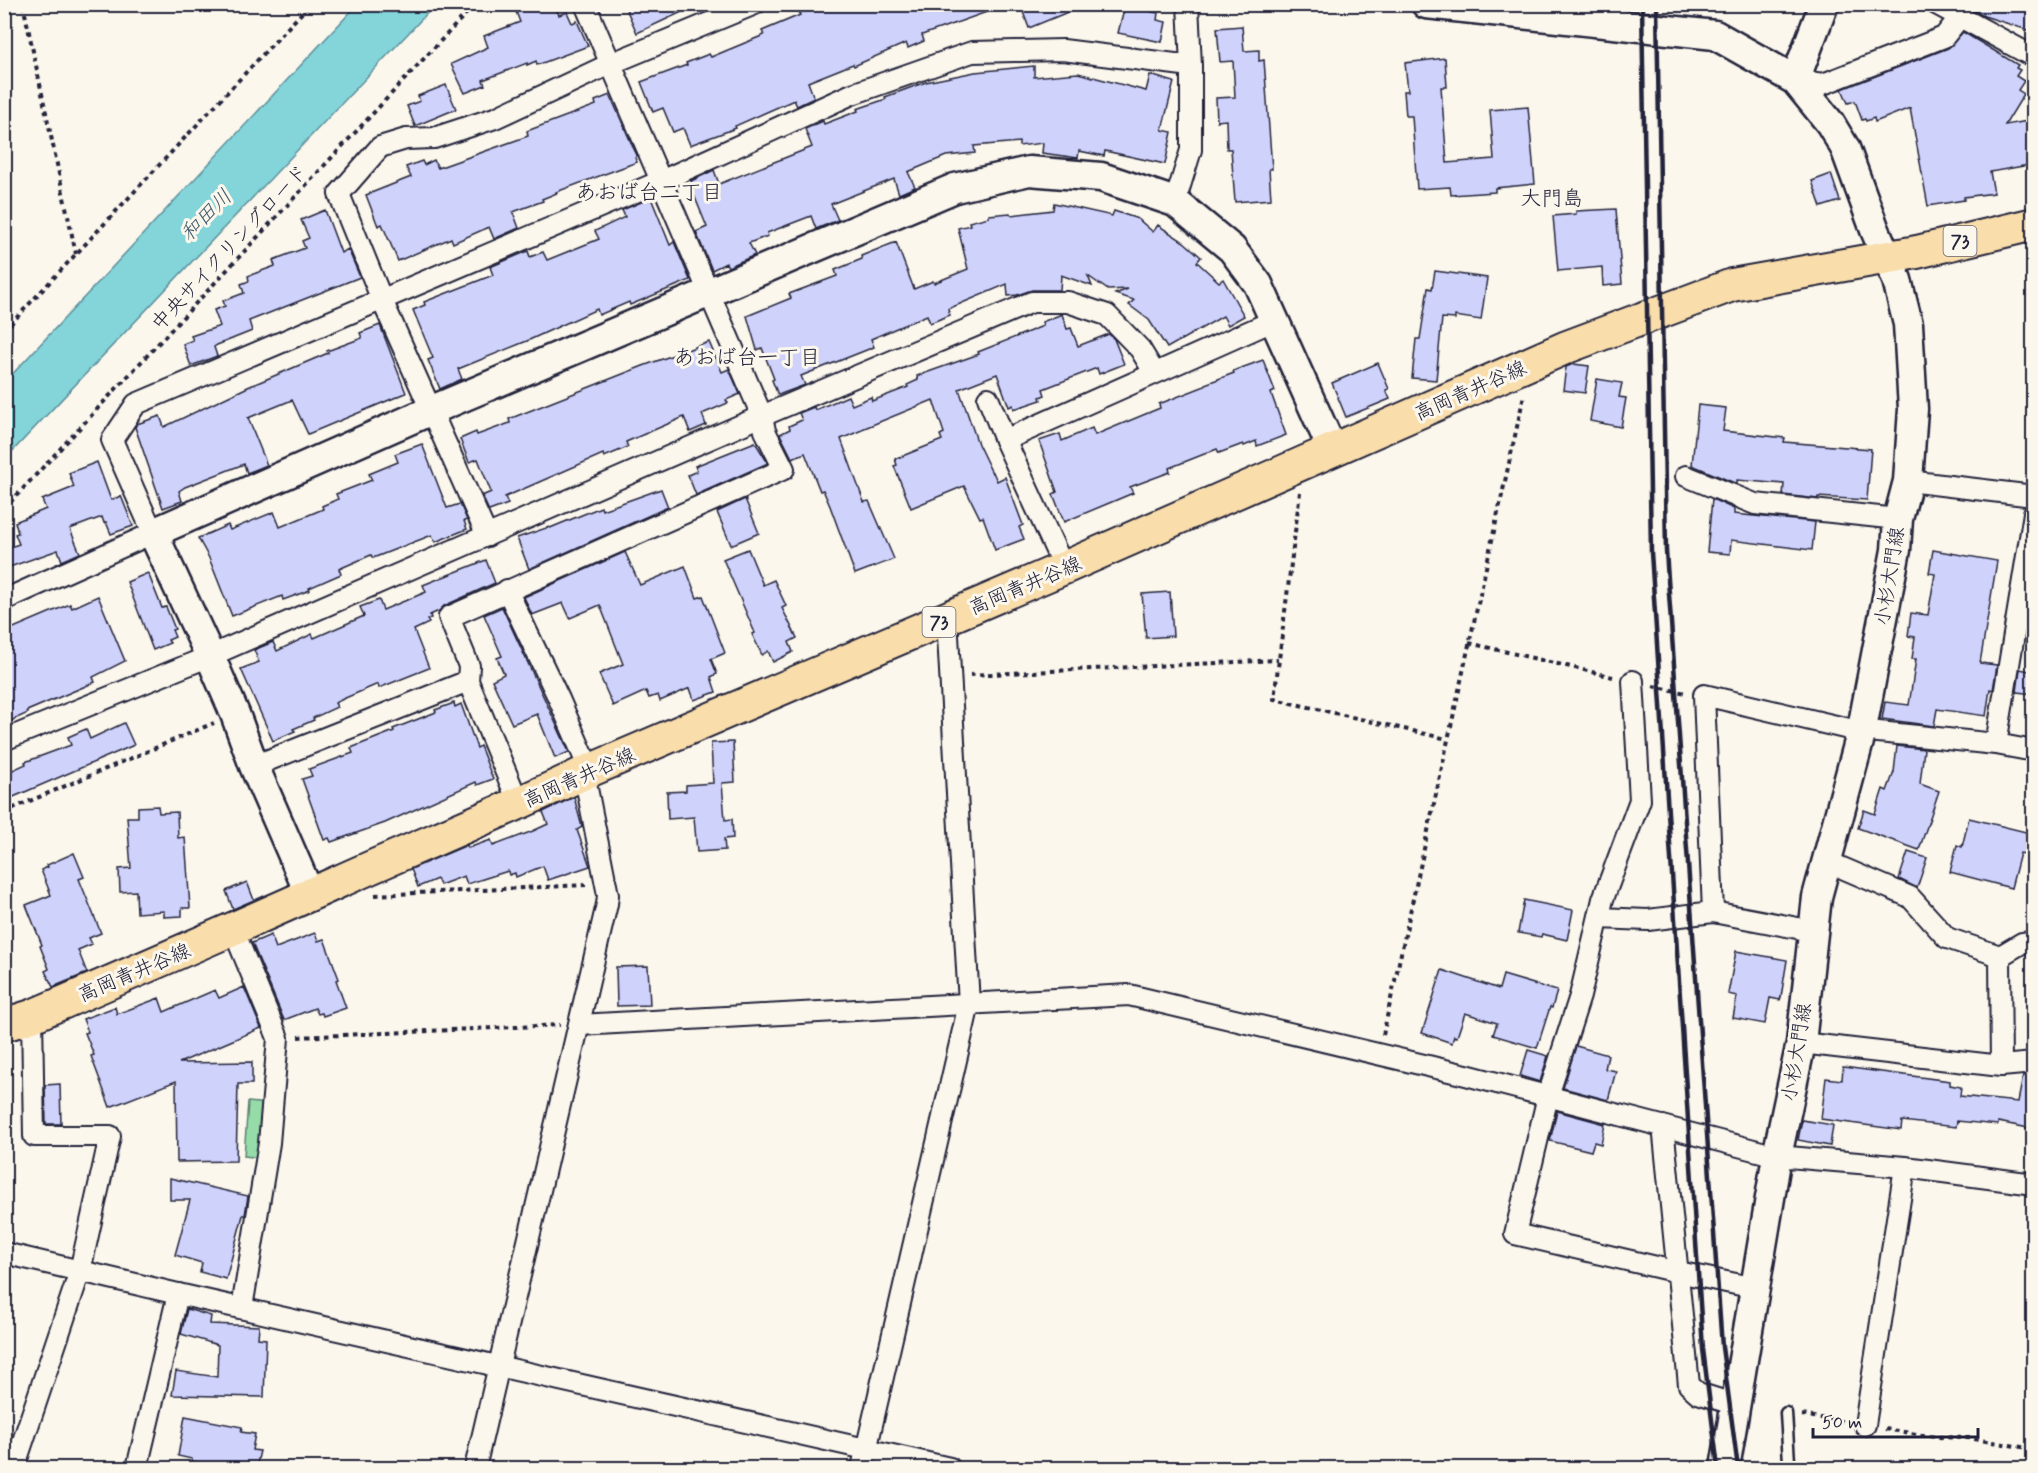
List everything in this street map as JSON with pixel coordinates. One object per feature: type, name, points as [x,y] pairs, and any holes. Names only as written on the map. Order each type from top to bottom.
[{"type":"main road","name":"高岡青井谷線","points":[[18,1020],[234,929],[587,772],[1064,568],[1567,347],[1732,285],[1917,252],[2034,224]]},
{"type":"street","points":[[519,804],[468,681],[469,666],[449,617],[784,469],[765,431],[762,416],[585,4]]},
{"type":"street","points":[[487,536],[382,300],[339,194],[380,147],[406,139],[434,138],[495,118],[723,11],[755,4]]},
{"type":"street","points":[[1175,202],[1191,150],[1188,4]]},
{"type":"street","name":"小杉大門線","points":[[1426,4],[1714,35],[1795,80],[1830,123],[1845,148],[1897,280],[1908,324],[1912,409],[1908,481],[1898,519],[1896,550],[1862,729],[1817,897],[1800,1043],[1777,1156],[1725,1468]]},
{"type":"street","points":[[1824,4],[1795,80],[1823,84],[1944,37],[1960,17]]},
{"type":"street","points":[[1936,4],[2034,57]]},
{"type":"street","points":[[310,895],[254,766],[210,656],[112,440],[136,404],[661,181],[852,94],[972,52],[1063,50],[1191,66]]},
{"type":"street","points":[[4,600],[432,410],[955,188],[1029,171],[1101,177],[1175,202],[1232,249],[1258,284],[1333,451]]},
{"type":"street","points":[[4,740],[210,656],[762,416],[1032,302],[1068,302],[1107,315],[1140,349],[1154,372]]},
{"type":"street","points":[[1005,440],[1275,320]]},
{"type":"street","points":[[988,398],[1064,568]]},
{"type":"street","points":[[1686,476],[1755,504],[1898,519]]},
{"type":"street","points":[[1908,481],[2034,496]]},
{"type":"street","points":[[1996,744],[2025,628],[2034,513]]},
{"type":"street","points":[[474,1468],[608,895],[587,772],[559,699],[507,590]]},
{"type":"street","points":[[862,1468],[969,1004],[947,618]]},
{"type":"street","points":[[254,766],[468,681]]},
{"type":"street","points":[[1633,681],[1640,800],[1603,899],[1580,996],[1548,1096],[1515,1234],[1755,1288]]},
{"type":"street","points":[[1713,912],[1704,695],[1850,729],[1996,744],[2034,751]]},
{"type":"street","points":[[1826,861],[1910,897],[1947,938],[2000,956],[2022,943],[2034,942]]},
{"type":"street","points":[[1599,918],[1648,920],[1713,912],[1813,931]]},
{"type":"street","points":[[234,929],[278,1038],[269,1143],[242,1308]]},
{"type":"street","points":[[2000,956],[2001,1066]]},
{"type":"street","points":[[579,1025],[1129,995],[1379,1054],[1777,1156],[1905,1167],[2034,1184]]},
{"type":"street","points":[[14,1468],[80,1271],[110,1136],[34,1136],[18,1020]]},
{"type":"street","points":[[1800,1043],[2001,1066],[2034,1063]]},
{"type":"street","points":[[1663,1126],[1689,1385],[1698,1393],[1736,1405]]},
{"type":"street","points":[[1865,1425],[1905,1167]]},
{"type":"street","points":[[4,1253],[950,1468]]},
{"type":"street","points":[[137,1468],[178,1294]]},
{"type":"lane","points":[[1783,1468],[1789,1462],[1786,1413]]},
{"type":"path","points":[[23,4],[76,254]]},
{"type":"path","points":[[4,331],[310,4]]},
{"type":"path","name":"中央サイクリングロード","points":[[4,509],[475,4]]},
{"type":"path","points":[[1379,1054],[1525,389],[1523,367]]},
{"type":"path","points":[[1298,466],[1300,500],[1274,699],[1447,739]]},
{"type":"path","points":[[1469,643],[1704,699]]},
{"type":"path","points":[[950,676],[1278,660]]},
{"type":"path","points":[[4,812],[235,714]]},
{"type":"path","points":[[368,896],[605,884]]},
{"type":"path","points":[[278,1038],[579,1025]]},
{"type":"green space","points":[[248,1102],[269,1104],[263,1158],[244,1156]]},
{"type":"water","name":"和田川","points":[[358,4],[435,5],[5,459],[5,382]]},
{"type":"building","points":[[513,4],[554,4],[559,15],[567,12],[572,23],[577,21],[588,46],[537,65],[536,61],[527,65],[527,63],[483,80],[485,85],[465,93],[451,64],[488,47],[484,36],[520,22]]},
{"type":"building","points":[[624,4],[699,4],[637,33]]},
{"type":"building","points":[[820,4],[1001,4],[1001,7],[922,35],[924,41],[908,48],[906,43],[854,66],[853,64],[808,82],[814,98],[797,106],[794,100],[735,126],[736,128],[690,145],[683,128],[673,132],[663,108],[653,112],[641,82],[709,54],[711,57],[764,35],[762,31]]},
{"type":"building","points":[[1020,4],[1085,4],[1085,5],[1029,28]]},
{"type":"building","points":[[1962,4],[2034,4],[2034,32],[1984,16]]},
{"type":"building","points":[[1125,6],[1158,13],[1157,20],[1166,22],[1162,42],[1118,33]]},
{"type":"building","points":[[1242,26],[1244,51],[1259,50],[1259,61],[1264,60],[1272,169],[1269,169],[1271,199],[1235,202],[1231,149],[1227,149],[1226,120],[1217,121],[1216,98],[1235,97],[1233,61],[1220,62],[1217,28]]},
{"type":"building","points":[[1963,32],[2018,65],[2016,68],[2020,70],[2016,76],[2024,81],[2018,90],[2024,94],[2005,125],[2034,120],[2034,164],[1990,172],[1994,193],[1964,197],[1964,200],[1928,206],[1910,108],[1875,122],[1874,118],[1862,120],[1855,101],[1848,103],[1842,89],[1948,48]]},
{"type":"building","points":[[1445,58],[1447,87],[1441,87],[1447,163],[1494,159],[1490,110],[1528,107],[1535,184],[1495,188],[1495,192],[1451,195],[1450,187],[1417,189],[1412,116],[1406,116],[1404,91],[1408,91],[1405,63]]},
{"type":"building","points":[[1034,66],[1034,77],[1078,73],[1146,91],[1150,75],[1174,82],[1162,130],[1172,132],[1165,164],[1105,151],[1104,156],[1079,151],[1078,158],[1042,153],[1043,143],[1019,146],[1019,142],[974,146],[975,153],[946,156],[908,172],[915,187],[899,194],[894,179],[831,204],[838,220],[816,229],[811,216],[767,233],[768,236],[749,243],[755,255],[728,267],[726,263],[712,270],[696,232],[707,227],[692,190],[694,189],[691,181],[714,170],[719,184],[812,147],[805,129],[858,111],[857,109],[886,99],[885,97],[926,82],[975,72]]},
{"type":"building","points":[[446,85],[456,109],[415,126],[407,106],[420,101],[418,96]]},
{"type":"building","points":[[610,95],[637,156],[635,158],[637,162],[556,192],[542,199],[543,201],[513,212],[519,228],[494,239],[489,227],[453,243],[451,238],[398,261],[382,224],[378,226],[366,195],[411,177],[406,167],[422,161],[424,165],[434,160],[438,168],[528,136],[527,131],[596,105],[595,101]]},
{"type":"building","points":[[1831,174],[1840,201],[1821,207],[1812,181]]},
{"type":"building","points":[[651,198],[670,245],[674,242],[690,280],[599,315],[597,309],[458,369],[462,379],[440,389],[428,360],[433,358],[413,310],[425,305],[424,302],[493,275],[490,267],[528,251],[530,257],[543,252],[547,260],[599,239],[595,231],[625,217],[622,210]]},
{"type":"building","points":[[1054,203],[1112,216],[1114,211],[1138,219],[1153,232],[1158,225],[1184,242],[1201,257],[1197,262],[1219,282],[1223,279],[1244,316],[1228,325],[1223,316],[1167,348],[1149,320],[1129,305],[1134,300],[1115,294],[1128,289],[1108,290],[1088,276],[1092,286],[1061,275],[1060,290],[1032,290],[1008,296],[1007,284],[948,309],[950,315],[930,323],[927,315],[871,339],[874,347],[801,376],[805,385],[778,395],[762,348],[757,350],[747,316],[791,298],[789,294],[837,276],[835,270],[862,259],[861,256],[896,242],[914,289],[933,281],[934,283],[968,269],[958,228],[970,225],[969,222],[989,217],[989,215],[1053,210]]},
{"type":"building","points":[[1616,209],[1622,284],[1603,286],[1602,267],[1558,271],[1553,216],[1576,214],[1576,211]]},
{"type":"building","points":[[325,210],[341,253],[348,249],[360,277],[249,321],[252,331],[217,345],[214,347],[217,356],[191,366],[183,344],[193,340],[191,336],[220,326],[214,310],[225,306],[223,301],[244,293],[241,284],[249,281],[248,276],[275,266],[273,260],[305,248],[302,241],[309,238],[301,220]]},
{"type":"building","points":[[1435,271],[1487,278],[1481,320],[1455,316],[1455,319],[1442,318],[1436,380],[1412,378],[1416,339],[1420,339],[1428,288],[1432,289]]},
{"type":"building","points":[[1062,314],[1067,329],[1071,328],[1078,346],[1109,334],[1114,339],[1124,364],[1099,374],[1097,368],[1043,389],[1045,395],[1040,397],[1041,400],[1014,409],[1013,405],[1009,407],[997,374],[959,389],[978,444],[992,473],[997,481],[1005,477],[1023,525],[1019,527],[1024,539],[995,550],[983,517],[980,518],[964,486],[911,508],[894,466],[897,465],[895,459],[942,440],[940,435],[944,433],[933,400],[841,439],[864,502],[869,501],[894,559],[855,574],[830,506],[823,490],[820,491],[805,453],[792,458],[780,434],[790,429],[789,426],[802,420],[799,413],[814,407],[815,410],[848,396],[852,405],[871,397],[872,401],[908,387],[907,385],[918,380],[917,376],[979,354],[978,352],[1043,326],[1042,322]]},
{"type":"building","points":[[380,325],[406,393],[308,434],[292,400],[248,418],[267,465],[247,473],[244,464],[185,487],[179,491],[182,501],[163,508],[135,427],[137,424],[160,416],[164,427],[248,387],[328,353],[327,351],[362,338],[360,333]]},
{"type":"building","points":[[709,342],[722,372],[729,369],[740,394],[726,400],[728,403],[702,414],[706,425],[690,432],[684,417],[626,442],[628,447],[604,457],[603,454],[505,497],[508,504],[489,511],[482,496],[491,492],[478,459],[469,462],[460,439],[510,423],[509,419]]},
{"type":"building","points":[[1263,360],[1275,391],[1271,393],[1286,435],[1257,446],[1256,441],[1219,453],[1217,449],[1169,468],[1170,472],[1130,487],[1133,493],[1064,522],[1053,494],[1057,492],[1039,441],[1060,434],[1062,441],[1092,428],[1095,435],[1160,408],[1159,404]]},
{"type":"building","points":[[1378,363],[1389,389],[1386,390],[1390,399],[1346,417],[1332,383]]},
{"type":"building","points":[[1573,364],[1589,366],[1585,393],[1563,390],[1566,367]]},
{"type":"building","points":[[1597,379],[1622,383],[1619,397],[1626,398],[1621,427],[1590,421]]},
{"type":"building","points":[[1698,405],[1726,408],[1723,431],[1785,438],[1784,442],[1871,449],[1867,500],[1818,497],[1818,499],[1783,495],[1784,484],[1737,480],[1737,484],[1692,465]]},
{"type":"building","points":[[755,442],[768,463],[696,495],[688,475],[697,471],[695,466]]},
{"type":"building","points":[[422,444],[447,508],[460,504],[467,520],[464,521],[467,529],[435,542],[432,535],[373,558],[371,555],[339,569],[341,574],[309,588],[310,590],[283,600],[282,596],[232,616],[209,558],[198,538],[228,525],[230,530],[274,512],[280,527],[323,509],[322,506],[338,499],[336,494],[372,480],[369,474],[398,462],[395,454]]},
{"type":"building","points":[[97,462],[111,500],[121,496],[133,526],[111,534],[102,517],[70,529],[80,553],[62,561],[58,550],[4,569],[4,549],[19,544],[15,534],[18,533],[15,522],[46,509],[42,500],[74,487],[69,473]]},
{"type":"building","points":[[661,489],[668,507],[529,569],[517,538],[550,528],[601,507],[602,510]]},
{"type":"building","points":[[745,499],[759,533],[731,545],[717,512]]},
{"type":"building","points":[[1712,499],[1734,509],[1734,514],[1815,522],[1812,550],[1731,540],[1730,554],[1707,552]]},
{"type":"building","points":[[748,549],[763,585],[774,580],[786,606],[782,608],[797,638],[789,642],[793,652],[773,662],[768,651],[762,655],[723,559]]},
{"type":"building","points":[[1933,550],[1997,561],[1980,663],[1997,665],[1986,716],[1937,709],[1934,726],[1882,719],[1885,702],[1909,705],[1916,659],[1912,659],[1915,637],[1908,636],[1911,613],[1928,615],[1935,574],[1929,573]]},
{"type":"building","points":[[625,552],[640,585],[685,566],[697,598],[703,596],[725,653],[711,659],[717,674],[711,677],[716,692],[694,700],[690,688],[660,701],[658,695],[649,698],[646,691],[613,706],[599,674],[623,664],[600,605],[570,618],[563,603],[532,615],[524,597]]},
{"type":"building","points":[[486,560],[495,583],[444,606],[430,615],[431,618],[427,619],[429,623],[414,630],[429,668],[379,688],[378,684],[343,699],[335,703],[337,707],[273,741],[241,669],[259,662],[254,650],[273,642],[277,651],[312,634],[314,638],[364,616],[360,607],[379,600],[383,610],[426,592],[423,585]]},
{"type":"building","points":[[148,573],[162,608],[166,607],[175,629],[172,630],[175,637],[168,640],[170,643],[153,650],[127,582]]},
{"type":"building","points":[[1170,592],[1173,636],[1146,638],[1142,594]]},
{"type":"building","points":[[98,596],[125,661],[93,677],[95,682],[27,711],[28,713],[4,724],[4,632],[70,604],[72,608]]},
{"type":"building","points":[[502,607],[569,752],[555,758],[537,714],[512,724],[492,680],[504,674],[497,658],[502,656],[484,615]]},
{"type":"building","points":[[2020,669],[2034,672],[2034,694],[2017,692]]},
{"type":"building","points":[[454,703],[455,707],[461,704],[477,748],[480,746],[493,779],[477,785],[476,782],[385,823],[331,842],[329,838],[324,840],[302,779],[312,776],[309,769],[353,753],[351,748]]},
{"type":"building","points":[[124,723],[134,745],[4,801],[4,774],[26,764],[25,762],[71,745],[68,737],[86,729],[90,739]]},
{"type":"building","points":[[733,742],[735,782],[722,783],[725,820],[732,819],[733,838],[724,839],[725,850],[697,852],[694,817],[668,819],[667,792],[686,791],[686,785],[713,783],[711,743]]},
{"type":"building","points":[[1897,746],[1924,749],[1920,784],[1939,791],[1919,850],[1858,828],[1864,810],[1875,814],[1883,789],[1887,791],[1894,772]]},
{"type":"building","points":[[574,797],[582,827],[577,830],[590,866],[548,880],[543,866],[516,877],[515,873],[509,875],[508,871],[467,884],[464,876],[440,885],[437,879],[418,887],[411,869],[467,845],[468,848],[491,840],[493,846],[533,831],[548,824],[543,812]]},
{"type":"building","points":[[158,806],[159,813],[177,812],[178,838],[185,837],[190,908],[182,908],[182,916],[164,917],[164,911],[137,913],[136,891],[120,892],[119,869],[131,868],[127,817],[138,817],[138,807]]},
{"type":"building","points":[[1969,818],[2030,833],[2025,854],[2020,853],[2011,888],[1950,872],[1957,845],[1962,847]]},
{"type":"building","points":[[1908,852],[1927,858],[1917,888],[1899,879]]},
{"type":"building","points":[[74,853],[84,877],[79,879],[101,933],[89,938],[92,944],[78,950],[87,973],[53,987],[45,971],[49,969],[40,946],[42,945],[26,905],[51,895],[41,870]]},
{"type":"building","points":[[247,882],[254,900],[233,909],[226,891]]},
{"type":"building","points":[[1524,900],[1573,910],[1567,940],[1542,934],[1541,937],[1518,933]]},
{"type":"building","points":[[315,933],[318,941],[324,939],[339,979],[336,980],[346,1008],[323,1016],[322,1013],[318,1014],[315,1008],[284,1020],[252,943],[271,935],[276,948]]},
{"type":"building","points":[[1736,951],[1787,960],[1780,1000],[1770,998],[1765,1024],[1733,1018],[1737,996],[1728,994]]},
{"type":"building","points":[[648,966],[650,1005],[617,1006],[616,967]]},
{"type":"building","points":[[1442,970],[1499,989],[1503,975],[1557,991],[1537,1048],[1493,1035],[1497,1023],[1465,1013],[1457,1037],[1454,1036],[1452,1043],[1422,1033]]},
{"type":"building","points":[[244,987],[261,1028],[179,1063],[252,1062],[252,1084],[238,1084],[236,1161],[177,1162],[176,1081],[110,1107],[91,1056],[94,1055],[85,1033],[88,1032],[83,1019],[115,1007],[117,1014],[159,998],[164,1012],[215,990],[219,998]]},
{"type":"building","points":[[1576,1046],[1608,1055],[1605,1069],[1616,1071],[1608,1100],[1563,1088]]},
{"type":"building","points":[[1528,1050],[1548,1056],[1540,1082],[1520,1076]]},
{"type":"building","points":[[1843,1067],[1950,1081],[1950,1085],[1961,1087],[1960,1096],[2018,1102],[2023,1076],[2034,1075],[2034,1129],[1998,1122],[1998,1125],[1957,1121],[1956,1127],[1902,1121],[1901,1130],[1821,1119],[1826,1078],[1842,1080]]},
{"type":"building","points":[[60,1084],[61,1124],[46,1124],[45,1085]]},
{"type":"building","points":[[1557,1111],[1605,1124],[1601,1144],[1594,1142],[1591,1151],[1550,1141]]},
{"type":"building","points":[[1802,1120],[1833,1125],[1830,1146],[1798,1140]]},
{"type":"building","points":[[170,1178],[248,1196],[245,1215],[243,1215],[226,1279],[200,1272],[202,1263],[175,1255],[190,1200],[170,1200]]},
{"type":"building","points":[[187,1309],[211,1316],[210,1324],[259,1326],[258,1338],[266,1339],[264,1397],[172,1395],[176,1371],[217,1377],[218,1345],[181,1334]]},
{"type":"building","points":[[185,1416],[242,1427],[241,1432],[255,1434],[252,1450],[260,1451],[256,1468],[224,1465],[224,1467],[178,1456]]},
{"type":"railway","points":[[1642,4],[1651,552],[1703,1349],[1718,1468]]},
{"type":"railway","points":[[1657,4],[1666,551],[1722,1347],[1738,1468]]},
{"type":"district","name":"あおば台二丁目","points":[[649,192]]},
{"type":"district","name":"大門島","points":[[1552,198]]},
{"type":"district","name":"あおば台一丁目","points":[[747,357]]}]
